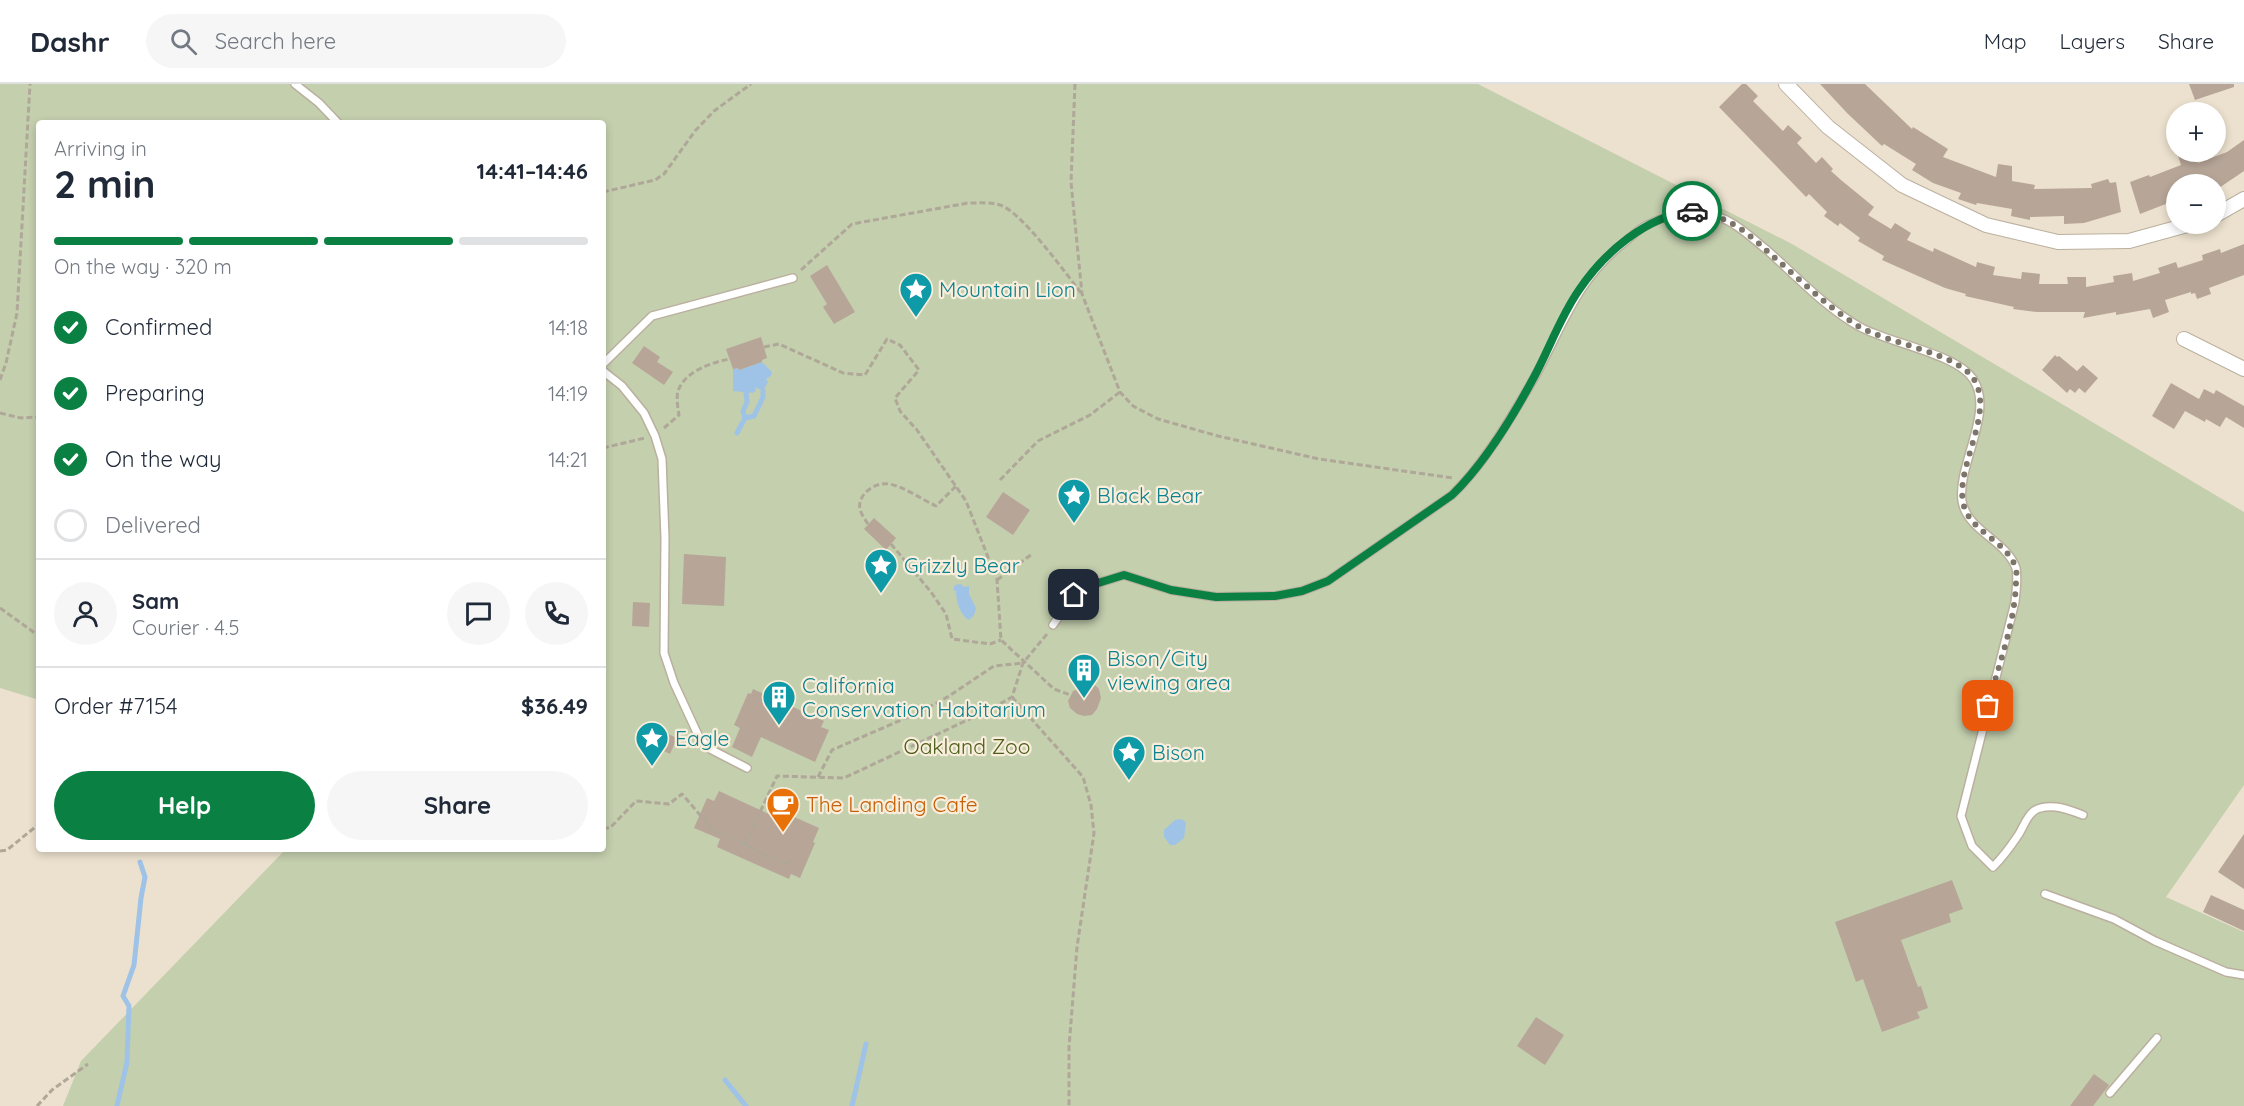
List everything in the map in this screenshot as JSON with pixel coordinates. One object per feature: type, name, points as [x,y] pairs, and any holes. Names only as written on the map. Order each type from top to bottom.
[{"type":"street","points":[[1786,84],[1827,127],[1902,185],[1986,225],[2058,242],[2129,241],[2166,231]]},
{"type":"street","points":[[2226,209],[2244,199]]},
{"type":"street","points":[[2184,339],[2244,369]]},
{"type":"lane","points":[[295,84],[319,103],[335,120]]},
{"type":"lane","points":[[1053,625],[1074,595],[1082,588],[1124,575],[1171,590],[1216,597],[1275,596],[1302,591],[1328,581],[1452,495],[1467,480],[1533,380],[1578,291],[1596,268],[1644,227],[1672,215],[1690,211],[1727,221],[1752,237],[1838,312],[1860,327],[1955,362],[1973,378],[1979,396],[1979,416],[1962,480],[1963,503],[1969,518],[2004,550],[2016,569],[2015,602],[1961,816],[1972,846],[1993,867],[2004,856],[2020,832],[2027,816],[2039,808],[2056,807],[2083,815]]},
{"type":"lane","points":[[606,361],[652,316],[793,278]]},
{"type":"lane","points":[[606,373],[637,402],[655,436],[662,459],[665,538],[664,653],[674,683],[699,737],[710,749],[747,768]]},
{"type":"lane","points":[[2045,894],[2114,919],[2155,941],[2226,972],[2244,975]]},
{"type":"lane","points":[[2110,1093],[2157,1038]]},
{"type":"path","points":[[0,380],[17,313],[30,84]]},
{"type":"path","points":[[606,191],[655,180],[664,174],[695,131],[714,111],[751,84]]},
{"type":"path","points":[[1075,84],[1071,182],[1082,294],[1120,392],[1133,406],[1158,418],[1218,436],[1319,459],[1467,480]]},
{"type":"path","points":[[793,278],[852,224],[968,203],[987,202],[1003,205],[1029,227],[1082,294]]},
{"type":"path","points":[[764,347],[779,344],[843,373],[865,375],[887,339],[900,345],[919,370],[895,398],[900,411],[917,430],[966,501],[997,580],[1001,640],[1023,663],[1054,689],[1084,700]]},
{"type":"path","points":[[606,447],[655,436],[679,416],[677,392],[686,379],[708,363],[729,359]]},
{"type":"path","points":[[1000,480],[1038,441],[1090,415],[1120,392]]},
{"type":"path","points":[[0,413],[21,418],[36,417]]},
{"type":"path","points":[[868,524],[859,504],[866,491],[878,485],[889,484],[936,506],[956,486]]},
{"type":"path","points":[[891,544],[946,614],[952,639],[990,644],[1001,640]]},
{"type":"path","points":[[997,580],[1032,555]]},
{"type":"path","points":[[0,608],[36,634]]},
{"type":"path","points":[[745,844],[777,776],[844,778],[1012,697],[1023,663],[1041,644],[1053,625]]},
{"type":"path","points":[[818,777],[832,750],[922,711],[994,666],[1023,663]]},
{"type":"path","points":[[1012,697],[1083,777],[1091,805],[1094,833],[1077,947],[1069,1047],[1070,1106]]},
{"type":"path","points":[[606,828],[610,828],[636,801],[669,804],[682,794],[713,830],[788,865],[791,859]]},
{"type":"path","points":[[0,851],[7,850],[36,826]]},
{"type":"path","points":[[37,1106],[52,1090],[88,1064]]},
{"type":"green space","name":"Oakland Zoo","points":[[0,84],[1478,84],[1792,244],[2244,512],[2244,785],[2166,897],[2244,932],[2244,1106],[63,1106],[81,1061],[283,852],[606,852],[606,120],[36,120],[36,699],[0,688]]},
{"type":"water","points":[[762,362],[772,372],[771,376],[766,379],[768,382],[763,391],[755,387],[756,391],[753,393],[733,391],[733,369],[738,368],[739,370]]},
{"type":"water","points":[[961,584],[964,587],[969,586],[969,594],[976,608],[969,620],[961,611],[956,591],[953,590],[955,585]]},
{"type":"water","points":[[1181,819],[1186,822],[1184,838],[1175,845],[1170,845],[1164,837],[1164,830],[1175,820]]},
{"type":"building","points":[[1742,84],[1746,84],[1758,96],[1753,101],[1783,131],[1788,125],[1802,138],[1797,143],[1816,163],[1822,157],[1833,169],[1831,171],[1874,207],[1868,215],[1891,229],[1895,223],[1911,233],[1907,240],[1933,252],[1934,248],[1976,267],[1977,262],[1995,267],[1993,275],[2021,279],[2022,272],[2040,274],[2039,284],[2068,284],[2067,277],[2086,277],[2086,287],[2114,282],[2113,276],[2132,273],[2133,281],[2160,273],[2158,268],[2176,262],[2178,268],[2203,260],[2202,255],[2220,249],[2221,253],[2244,244],[2244,275],[2209,288],[2211,294],[2197,299],[2195,293],[2191,294],[2191,292],[2165,300],[2169,312],[2153,318],[2150,309],[2083,318],[2085,312],[2037,312],[2013,309],[2014,307],[1965,296],[1966,294],[1945,288],[1882,260],[1884,256],[1858,241],[1860,238],[1840,223],[1838,226],[1824,216],[1827,212],[1809,194],[1806,197],[1719,107]]},
{"type":"building","points":[[1820,84],[1865,84],[1912,129],[1913,127],[1948,149],[1943,157],[1996,177],[1998,164],[2012,166],[2012,181],[2035,185],[2034,189],[2092,188],[2091,184],[2108,179],[2110,183],[2116,182],[2121,212],[2084,223],[2064,224],[2064,216],[2030,217],[2030,220],[2011,216],[2012,209],[1977,203],[1976,205],[1958,199],[1961,193],[1933,183],[1912,170],[1916,164],[1884,144],[1882,146]]},
{"type":"building","points":[[2189,84],[2234,84],[2234,87],[2195,100]]},
{"type":"building","points":[[2244,140],[2244,171],[2226,183],[2226,174],[2166,174],[2166,204],[2140,214],[2130,182],[2181,165],[2180,162],[2226,162],[2227,152]]},
{"type":"building","points":[[827,265],[855,312],[834,324],[823,307],[827,304],[810,276]]},
{"type":"building","points":[[761,337],[767,358],[739,370],[738,368],[733,369],[726,349]]},
{"type":"building","points":[[644,346],[660,357],[657,362],[673,372],[664,385],[632,363]]},
{"type":"building","points":[[2055,355],[2077,371],[2083,365],[2098,378],[2085,393],[2079,388],[2075,393],[2070,389],[2067,393],[2042,370]]},
{"type":"building","points":[[2171,383],[2199,399],[2204,389],[2214,394],[2216,390],[2244,406],[2244,428],[2226,417],[2220,427],[2185,411],[2174,429],[2152,416]]},
{"type":"building","points":[[1003,492],[1030,510],[1013,535],[986,517]]},
{"type":"building","points":[[874,518],[896,538],[886,550],[864,529]]},
{"type":"building","points":[[684,554],[726,557],[724,606],[682,604]]},
{"type":"building","points":[[633,602],[650,603],[649,627],[632,626]]},
{"type":"building","name":"Bison/City viewing area","points":[[1093,683],[1099,689],[1101,698],[1097,709],[1092,715],[1077,714],[1070,708],[1068,701],[1073,691]]},
{"type":"building","name":"California Conservation Habitarium","points":[[753,689],[824,721],[821,727],[829,730],[815,762],[761,737],[752,757],[732,747],[740,728],[734,725],[748,693],[751,694]]},
{"type":"building","points":[[661,731],[677,738],[670,754],[654,746]]},
{"type":"building","points":[[719,791],[771,815],[774,808],[819,828],[800,878],[791,874],[789,879],[717,847],[720,839],[694,828],[707,798],[714,801]]},
{"type":"building","points":[[2244,834],[2244,889],[2218,872]]},
{"type":"building","points":[[1952,880],[1963,909],[1949,914],[1951,922],[1901,940],[1928,1008],[1917,1012],[1920,1018],[1882,1032],[1863,979],[1856,982],[1835,922]]},
{"type":"building","points":[[2211,895],[2244,910],[2244,931],[2203,912]]},
{"type":"building","points":[[1536,1017],[1564,1035],[1545,1065],[1517,1046]]},
{"type":"building","points":[[2094,1074],[2109,1085],[2093,1106],[2070,1106]]},
{"type":"waterway","points":[[745,418],[754,416],[763,397],[763,391]]},
{"type":"waterway","points":[[737,433],[745,418],[743,411],[747,402],[746,392]]},
{"type":"waterway","points":[[117,1106],[127,1062],[129,1006],[123,996],[134,965],[145,877],[140,862]]},
{"type":"waterway","points":[[852,1106],[866,1044]]},
{"type":"waterway","points":[[725,1080],[746,1106]]},
{"type":"way so far","points":[[1692,211],[1727,221],[1752,237],[1838,312],[1860,327],[1955,362],[1973,378],[1979,396],[1979,416],[1962,480],[1963,503],[1969,518],[2004,550],[2016,569],[2015,602],[1988,706]]},
{"type":"place","name":"Mountain Lion","points":[[916,318]]},
{"type":"place","name":"Black Bear","points":[[1074,524]]},
{"type":"place","name":"Grizzly Bear","points":[[881,594]]},
{"type":"place","name":"Bison/City viewing area","points":[[1084,699]]},
{"type":"place","name":"California Conservation Habitarium","points":[[779,726]]},
{"type":"place","name":"Eagle","points":[[652,767]]},
{"type":"place","name":"Bison","points":[[1129,781]]},
{"type":"place","name":"The Landing Cafe","points":[[783,833]]},
{"type":"route","points":[[1074,595],[1082,588],[1124,575],[1171,590],[1216,597],[1275,596],[1302,591],[1328,581],[1452,495],[1464,484],[1533,380],[1578,291],[1596,268],[1644,227],[1672,215],[1692,211]]}]
